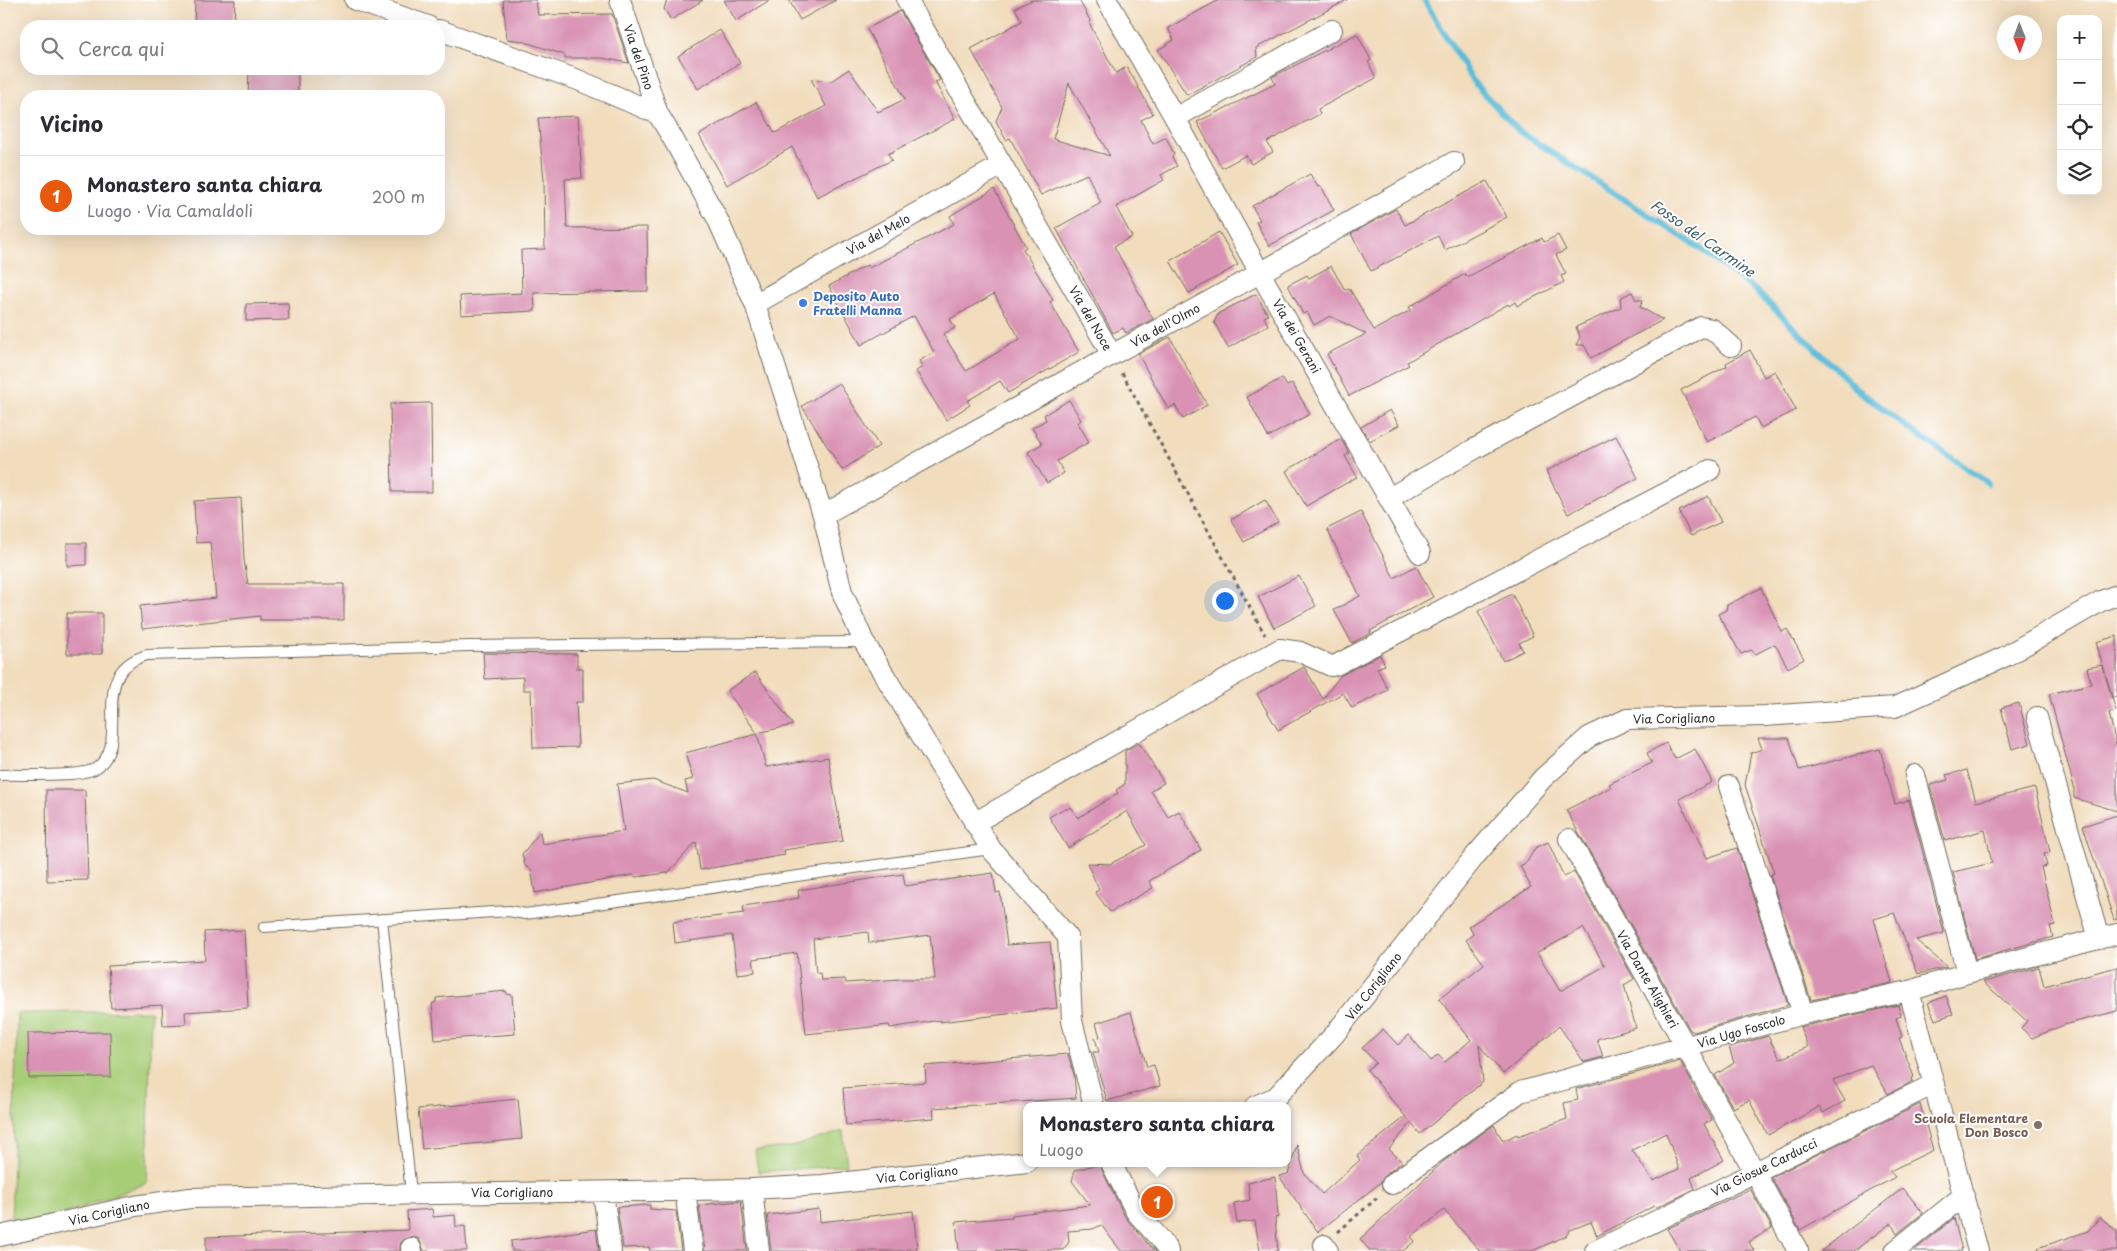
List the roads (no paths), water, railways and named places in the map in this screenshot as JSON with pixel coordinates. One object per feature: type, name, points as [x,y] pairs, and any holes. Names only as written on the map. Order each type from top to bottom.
[{"type":"street","points":[[355,0],[411,20]]},
{"type":"street","name":"Via del Pino","points":[[620,0],[658,114],[718,220],[754,304],[823,515],[842,592],[864,642],[991,849],[1068,937],[1072,1021],[1093,1102]]},
{"type":"street","name":"Via del Noce","points":[[907,0],[1112,355]]},
{"type":"street","name":"Via dei Gerani","points":[[1107,0],[1176,118],[1260,273],[1420,553]]},
{"type":"street","points":[[1176,118],[1332,30]]},
{"type":"street","points":[[445,32],[578,80],[658,114]]},
{"type":"street","name":"Via dell'Olmo","points":[[823,515],[1260,273],[1454,162]]},
{"type":"street","name":"Via del Melo","points":[[754,304],[1002,165]]},
{"type":"street","points":[[1389,498],[1476,448],[1701,327],[1712,330],[1731,346]]},
{"type":"street","points":[[974,823],[1280,649],[1300,652],[1331,666],[1336,665],[1710,470]]},
{"type":"street","name":"Via Corigliano","points":[[1264,1102],[1276,1097],[1334,1035],[1475,856],[1543,778],[1589,737],[1627,719],[1765,716],[1894,707],[2006,656],[2101,601],[2117,595]]},
{"type":"street","points":[[2037,717],[2108,937]]},
{"type":"street","points":[[1914,775],[1967,973]]},
{"type":"street","points":[[1729,786],[1803,1014]]},
{"type":"street","name":"Via Dante Alighieri","points":[[1569,840],[1798,1251]]},
{"type":"street","name":"Via Ugo Foscolo","points":[[1392,1184],[1520,1092],[1803,1014],[1909,991],[1967,973],[2108,937]]},
{"type":"street","points":[[1909,991],[1978,1251]]},
{"type":"street","name":"Via Giosue Carducci","points":[[1595,1251],[1934,1084]]},
{"type":"street","name":"Via Corigliano","points":[[0,1236],[135,1206],[190,1198],[752,1189],[822,1185],[1023,1162]]},
{"type":"street","points":[[1113,1167],[1136,1212],[1161,1240],[1168,1251]]},
{"type":"street","points":[[752,1189],[758,1251]]},
{"type":"street","points":[[685,1190],[693,1251]]},
{"type":"street","points":[[603,1192],[611,1251]]},
{"type":"street","points":[[1895,1251],[1964,1195]]},
{"type":"lane","points":[[0,775],[81,773],[96,768],[110,752],[116,680],[128,663],[147,655],[469,646],[864,642]]},
{"type":"lane","points":[[264,927],[509,911],[525,914],[991,849]]},
{"type":"lane","points":[[382,919],[411,1193]]},
{"type":"waterway","name":"Fosso del Carmine","points":[[1424,0],[1474,83],[1519,131],[1701,249],[1755,290],[1857,389],[1905,426],[1988,483]]},
{"type":"place","name":"Deposito Auto Fratelli Manna","points":[[803,303]]},
{"type":"place","name":"Scuola Elementare Don Bosco","points":[[2038,1125]]},
{"type":"place","name":"Monastero santa chiara","points":[[1157,1202]]}]
